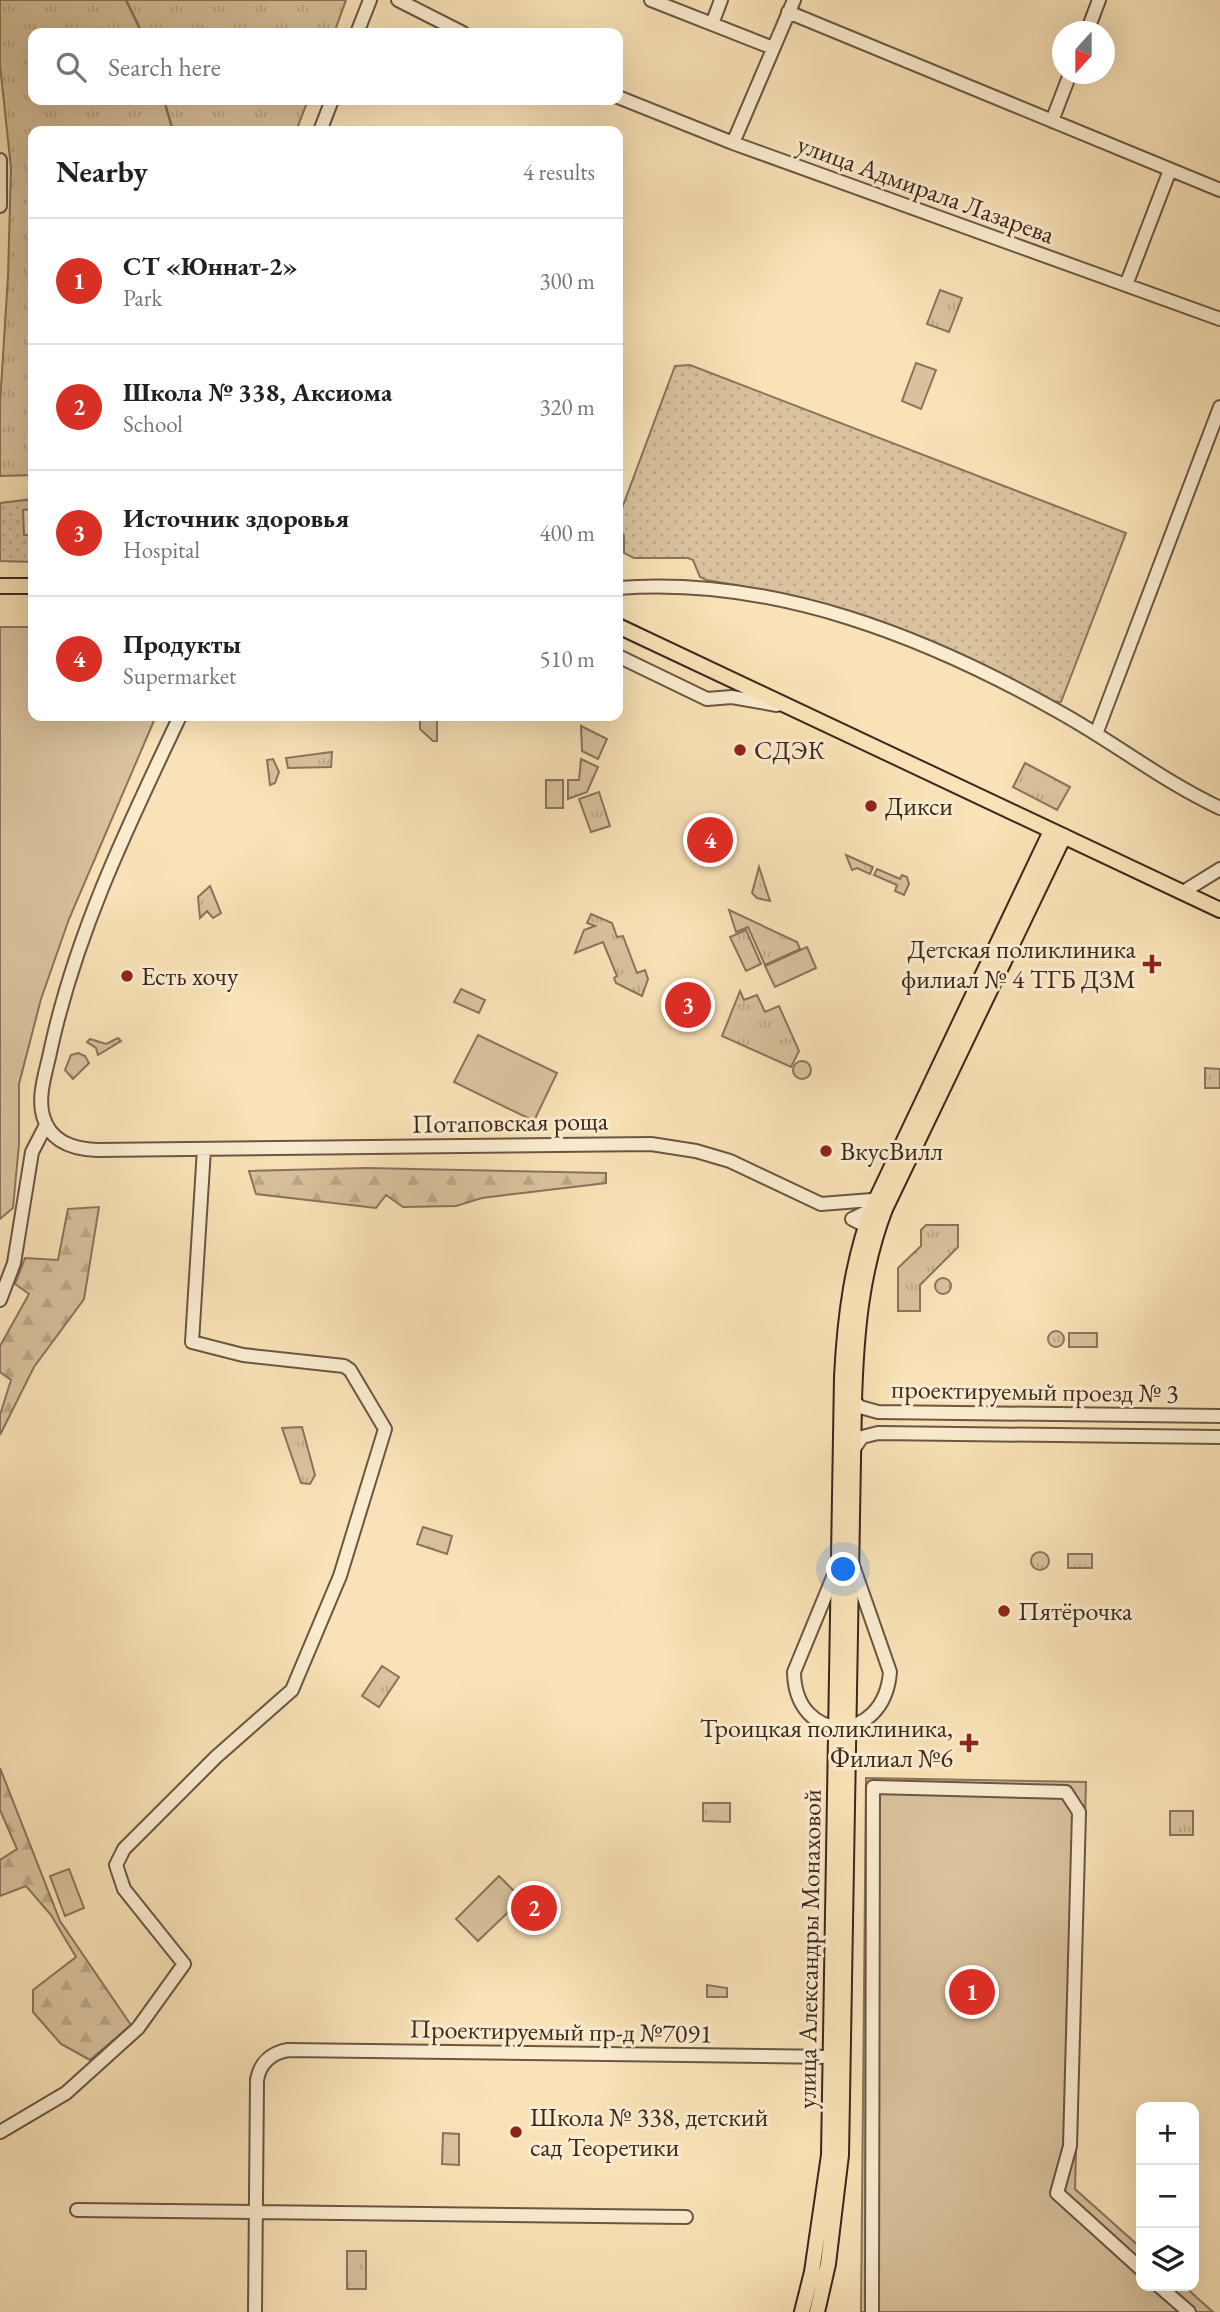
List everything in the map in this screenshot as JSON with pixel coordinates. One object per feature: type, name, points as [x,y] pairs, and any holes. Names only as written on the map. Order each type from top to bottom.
[{"type":"main road","points":[[0,586],[28,586]]},
{"type":"main road","points":[[623,628],[1220,910]]},
{"type":"main road","name":"улица Александры Монаховой","points":[[802,2312],[812,2272],[829,2155],[843,1727],[846,1562],[844,1331],[853,1271],[1058,833]]},
{"type":"main road","name":"улица Александры Монаховой","points":[[846,1562],[858,1317],[871,1229]]},
{"type":"main road","name":"улица Александры Монаховой","points":[[817,2312],[828,2264],[841,2155],[843,1727]]},
{"type":"main road","points":[[792,2312],[812,2272]]},
{"type":"street","points":[[359,28],[370,0]]},
{"type":"street","points":[[398,0],[453,28]]},
{"type":"street","points":[[651,0],[773,48]]},
{"type":"street","points":[[712,24],[721,0]]},
{"type":"street","points":[[733,143],[794,0]]},
{"type":"street","points":[[1091,21],[1099,0]]},
{"type":"street","points":[[788,12],[1220,190]]},
{"type":"street","points":[[1052,121],[1066,84]]},
{"type":"street","name":"улица Адмирала Лазарева","points":[[623,99],[733,143],[1220,318]]},
{"type":"street","points":[[322,126],[330,105]]},
{"type":"street","points":[[0,160],[0,206]]},
{"type":"street","points":[[1126,285],[1170,170]]},
{"type":"street","points":[[1096,734],[1220,407]]},
{"type":"street","points":[[623,588],[665,584],[733,591],[790,602],[874,627],[992,676],[1220,808]]},
{"type":"street","points":[[623,658],[707,699],[746,699],[800,712]]},
{"type":"street","points":[[0,1300],[16,1252],[32,1152],[46,1125],[41,1109],[44,1081],[80,941],[117,849],[178,721]]},
{"type":"street","points":[[1183,892],[1220,869]]},
{"type":"street","name":"Потаповская роща","points":[[46,1125],[56,1138],[80,1149],[612,1144],[676,1147],[730,1161],[821,1204],[895,1198],[852,1219],[871,1229]]},
{"type":"street","points":[[0,2132],[66,2093],[138,2028],[184,1965],[124,1889],[116,1865],[124,1849],[197,1775],[292,1690],[340,1576],[384,1429],[350,1370],[344,1366],[243,1355],[192,1342],[204,1149]]},
{"type":"street","name":"проектируемый проезд № 3","points":[[854,1401],[878,1412],[1220,1416]]},
{"type":"street","name":"проектируемый проезд № 3","points":[[853,1450],[862,1437],[878,1433],[1220,1437]]},
{"type":"street","points":[[846,1562],[890,1672],[888,1688],[881,1706],[872,1716],[843,1727],[816,1720],[806,1711],[794,1687],[794,1672],[846,1562]]},
{"type":"street","points":[[872,2312],[873,1787],[1066,1792],[1079,1812],[1070,2146],[1057,2193],[1136,2264]]},
{"type":"street","name":"Проектируемый пр-д №7091","points":[[255,2212],[258,2074],[272,2055],[288,2050],[833,2057]]},
{"type":"street","points":[[77,2210],[686,2217]]},
{"type":"street","points":[[255,2212],[255,2312]]},
{"type":"street","points":[[1165,2291],[1189,2312]]},
{"type":"green space","points":[[0,0],[346,0],[336,28],[28,28],[28,105],[306,105],[298,126],[28,126],[28,475],[0,476],[0,404],[11,168],[0,65]]},
{"type":"green space","points":[[940,290],[962,298],[949,332],[927,324]]},
{"type":"green space","points":[[916,363],[936,370],[921,409],[902,401]]},
{"type":"green space","points":[[690,365],[1126,533],[1061,702],[1050,701],[969,659],[884,625],[796,598],[706,580],[700,577],[693,560],[688,558],[634,558],[624,553],[623,506],[675,366]]},
{"type":"green space","points":[[28,500],[28,510],[23,510],[24,535],[28,535],[28,562],[0,561],[0,503]]},
{"type":"green space","points":[[0,627],[28,627],[28,721],[154,721],[69,919],[41,999],[19,1084],[19,1144],[13,1208],[0,1219]]},
{"type":"green space","points":[[420,721],[437,721],[437,741],[433,741],[420,729]]},
{"type":"green space","points":[[581,726],[607,739],[598,759],[582,751]]},
{"type":"green space","points":[[332,752],[331,767],[288,768],[286,758]]},
{"type":"green space","points":[[273,759],[279,772],[275,783],[270,785],[267,760]]},
{"type":"green space","points":[[581,759],[598,767],[587,792],[568,799],[568,780],[579,780]]},
{"type":"green space","points":[[1025,763],[1070,787],[1057,810],[1013,787]]},
{"type":"green space","points":[[546,780],[563,780],[563,808],[546,808]]},
{"type":"green space","points":[[599,792],[610,826],[591,832],[579,799]]},
{"type":"green space","points":[[846,855],[873,867],[870,874],[857,868],[852,870]]},
{"type":"green space","points":[[759,867],[770,901],[757,898],[752,893]]},
{"type":"green space","points":[[877,869],[900,879],[902,875],[907,877],[909,884],[904,895],[895,891],[897,885],[874,875]]},
{"type":"green space","points":[[210,886],[221,913],[213,918],[207,911],[200,918],[198,897]]},
{"type":"green space","points":[[729,910],[797,942],[800,949],[765,965],[748,927],[736,932]]},
{"type":"green space","points":[[591,914],[612,923],[617,937],[623,936],[637,973],[645,970],[648,979],[642,996],[616,983],[614,978],[617,976],[603,942],[575,953],[584,930],[595,926],[587,923]]},
{"type":"green space","points":[[746,930],[761,964],[746,971],[730,937]]},
{"type":"green space","points":[[807,947],[816,968],[775,987],[765,966]]},
{"type":"green space","points":[[461,989],[485,1000],[479,1013],[454,1002]]},
{"type":"green space","points":[[740,991],[744,1000],[757,995],[765,1012],[779,1006],[799,1051],[791,1067],[722,1036]]},
{"type":"green space","points":[[478,1035],[557,1073],[534,1121],[454,1082]]},
{"type":"green space","points":[[118,1038],[121,1041],[98,1055],[96,1048],[87,1042],[90,1039],[106,1044]]},
{"type":"green space","points":[[78,1053],[85,1056],[89,1063],[73,1079],[65,1070],[71,1055]]},
{"type":"green space","points":[[802,1061],[808,1064],[811,1070],[808,1076],[802,1079],[796,1076],[793,1070],[796,1064]]},
{"type":"green space","points":[[1205,1068],[1220,1069],[1220,1088],[1205,1088]]},
{"type":"green space","points":[[367,1168],[606,1173],[606,1183],[482,1198],[456,1206],[403,1207],[386,1195],[376,1208],[256,1194],[249,1171]]},
{"type":"green space","points":[[99,1207],[84,1299],[34,1367],[0,1435],[0,1415],[11,1380],[0,1372],[0,1346],[29,1294],[15,1284],[25,1258],[58,1260],[68,1209]]},
{"type":"green space","points":[[926,1225],[958,1225],[958,1247],[920,1285],[920,1311],[898,1311],[898,1268],[921,1246],[921,1230]]},
{"type":"green space","points":[[940,1278],[946,1278],[951,1286],[949,1292],[940,1294],[935,1289],[935,1283]]},
{"type":"green space","points":[[1053,1331],[1059,1331],[1064,1339],[1062,1345],[1053,1347],[1048,1342],[1048,1336]]},
{"type":"green space","points":[[1069,1333],[1097,1333],[1097,1347],[1069,1347]]},
{"type":"green space","points":[[302,1427],[315,1475],[310,1484],[301,1483],[282,1428]]},
{"type":"green space","points":[[423,1527],[452,1536],[447,1554],[417,1544]]},
{"type":"green space","points":[[1040,1552],[1046,1555],[1049,1561],[1046,1567],[1040,1570],[1034,1567],[1031,1561],[1034,1555]]},
{"type":"green space","points":[[1068,1554],[1092,1554],[1092,1568],[1068,1568]]},
{"type":"green space","points":[[382,1666],[399,1677],[379,1707],[362,1696]]},
{"type":"green space","points":[[0,1768],[60,1921],[131,2025],[90,2060],[61,2044],[33,2012],[33,1990],[76,1957],[51,1915],[26,1886],[0,1896],[0,1860],[17,1849],[0,1810]]},
{"type":"green space","points":[[866,1778],[1086,1782],[1075,2189],[1136,2244],[1136,2291],[1190,2291],[1213,2312],[861,2312]]},
{"type":"green space","points":[[703,1803],[730,1803],[730,1822],[703,1821]]},
{"type":"green space","points":[[1170,1811],[1193,1811],[1193,1835],[1170,1835]]},
{"type":"green space","points":[[69,1869],[84,1908],[65,1916],[50,1876]]},
{"type":"green space","points":[[499,1876],[522,1899],[478,1941],[456,1919]]},
{"type":"green space","points":[[707,1985],[727,1988],[727,1997],[707,1997]]},
{"type":"green space","points":[[443,2133],[459,2134],[459,2165],[442,2164]]},
{"type":"green space","points":[[347,2251],[366,2251],[366,2289],[347,2289]]},
{"type":"waterway","points":[[126,0],[140,28]]},
{"type":"waterway","points":[[165,105],[172,126]]},
{"type":"place","name":"СДЭК","points":[[740,750]]},
{"type":"place","name":"Дикси","points":[[871,806]]},
{"type":"place","name":"Продукты","points":[[710,840]]},
{"type":"place","name":"Детская поликлиника филиал № 4 ТГБ ДЗМ","points":[[1152,964]]},
{"type":"place","name":"Есть хочу","points":[[127,976]]},
{"type":"place","name":"Источник здоровья","points":[[688,1005]]},
{"type":"place","name":"ВкусВилл","points":[[826,1151]]},
{"type":"place","name":"Пятёрочка","points":[[1004,1611]]},
{"type":"place","name":"Троицкая поликлиника, Филиал №6","points":[[969,1743]]},
{"type":"place","name":"Школа № 338, Аксиома","points":[[534,1908]]},
{"type":"place","name":"СТ «Юннат-2»","points":[[972,1992]]},
{"type":"place","name":"Школа № 338, детский сад Теоретики","points":[[516,2132]]}]
